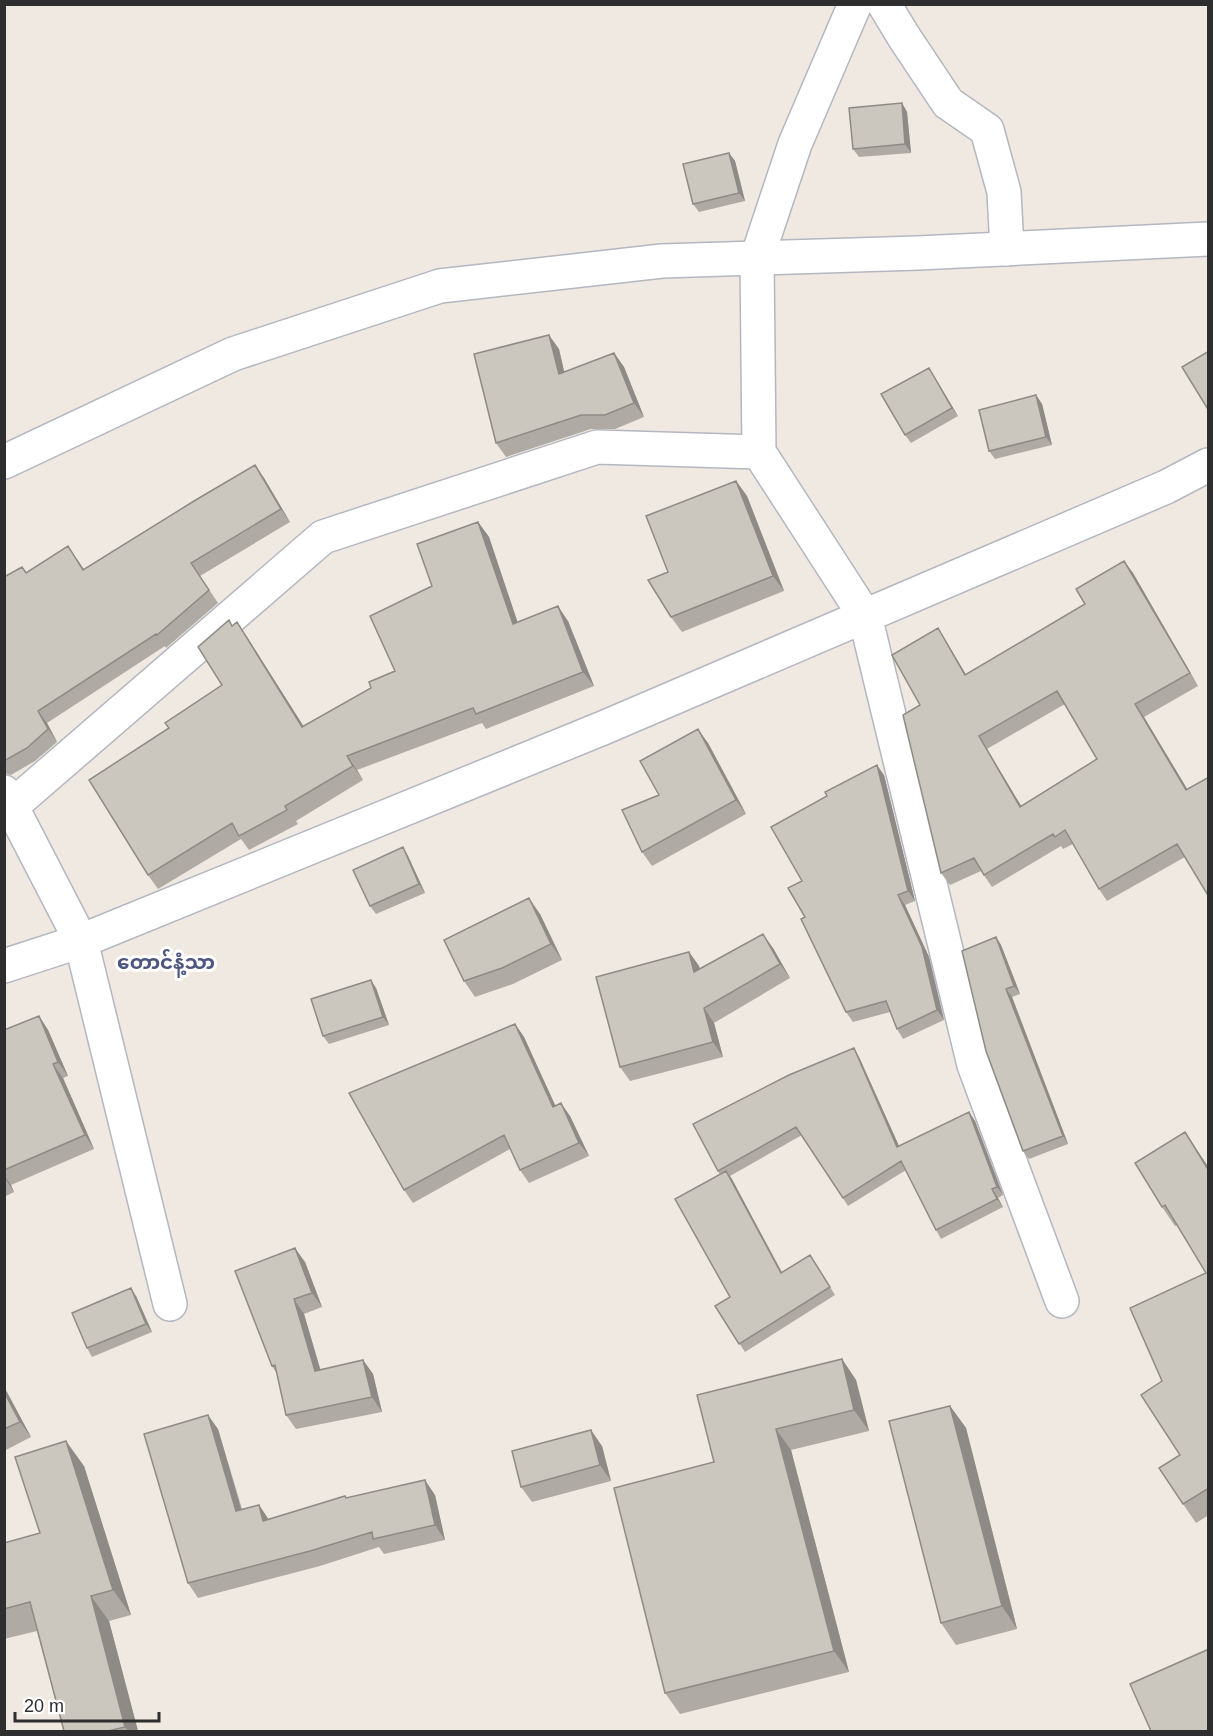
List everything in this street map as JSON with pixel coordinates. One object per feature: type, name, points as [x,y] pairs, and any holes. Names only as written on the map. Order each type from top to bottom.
[{"type":"street","points":[[855,4],[795,144],[757,258],[759,452],[865,616],[974,1065],[1062,1300]]},
{"type":"street","points":[[884,4],[948,103],[987,129],[1004,192],[1007,249]]},
{"type":"street","points":[[4,462],[233,354],[440,286],[662,261],[1007,249],[1209,238]]},
{"type":"street","points":[[170,1304],[81,941],[8,799],[323,537],[597,447],[759,452]]},
{"type":"street","points":[[4,966],[81,941],[603,728],[1166,488],[1209,465]]},
{"type":"building","points":[[902,103],[905,144],[853,149],[849,108]]},
{"type":"building","points":[[729,153],[739,193],[693,204],[683,164]]},
{"type":"building","points":[[549,335],[559,374],[614,353],[634,403],[605,415],[581,415],[496,443],[474,354]]},
{"type":"building","points":[[1209,351],[1209,411],[1182,367]]},
{"type":"building","points":[[929,368],[952,408],[905,435],[881,394]]},
{"type":"building","points":[[1036,395],[1046,437],[989,451],[979,410]]},
{"type":"building","points":[[255,465],[281,509],[191,563],[209,590],[157,635],[38,711],[48,729],[27,748],[4,761],[4,577],[22,567],[26,573],[68,546],[83,570]]},
{"type":"building","points":[[736,481],[773,576],[671,617],[648,580],[668,572],[646,516]]},
{"type":"building","points":[[478,522],[513,624],[558,606],[583,672],[476,714],[473,708],[347,756],[353,766],[285,806],[287,810],[239,836],[232,823],[148,875],[89,780],[169,728],[165,723],[222,685],[198,647],[229,620],[232,626],[237,622],[302,727],[371,688],[369,682],[395,671],[370,616],[432,586],[417,544]]},
{"type":"building","points":[[1124,561],[1190,673],[1135,704],[1186,790],[1209,777],[1209,897],[1177,844],[1099,889],[1065,830],[1055,837],[1053,834],[984,875],[974,858],[941,873],[903,715],[920,705],[892,655],[938,628],[965,675],[1085,604],[1076,589]],"holes":[[[1057,691],[1097,759],[1020,807],[979,736]]]},
{"type":"building","points":[[698,729],[736,800],[642,852],[622,810],[659,795],[640,761]]},
{"type":"building","points":[[877,765],[908,891],[898,895],[922,947],[937,1010],[897,1029],[886,1001],[846,1012],[801,919],[805,917],[788,888],[802,881],[771,827],[827,796],[825,792]]},
{"type":"building","points":[[403,847],[419,884],[370,906],[353,870]]},
{"type":"building","points":[[529,898],[551,944],[502,968],[464,981],[444,940]]},
{"type":"building","points":[[763,934],[780,964],[704,1008],[713,1042],[620,1067],[596,977],[689,952],[694,972]]},
{"type":"building","points":[[996,937],[1014,986],[1006,989],[1063,1136],[1023,1151],[986,1051],[962,951]]},
{"type":"building","points":[[371,980],[383,1017],[323,1036],[311,999]]},
{"type":"building","points":[[39,1016],[58,1062],[53,1064],[85,1135],[4,1170],[4,1030]]},
{"type":"building","points":[[515,1024],[553,1107],[561,1103],[579,1143],[520,1170],[504,1135],[404,1190],[349,1093]]},
{"type":"building","points":[[854,1048],[897,1147],[969,1112],[997,1187],[992,1189],[997,1199],[936,1230],[901,1161],[843,1198],[796,1127],[718,1171],[693,1124],[789,1075]]},
{"type":"building","points":[[1185,1132],[1209,1171],[1209,1488],[1183,1504],[1159,1468],[1180,1455],[1141,1395],[1162,1381],[1130,1308],[1206,1273],[1165,1205],[1162,1207],[1135,1163]]},
{"type":"building","points":[[726,1171],[781,1273],[810,1255],[830,1287],[739,1344],[715,1306],[730,1297],[675,1199]]},
{"type":"building","points":[[295,1248],[312,1293],[294,1299],[315,1371],[363,1360],[372,1397],[286,1415],[275,1365],[272,1366],[235,1271]]},
{"type":"building","points":[[131,1288],[146,1324],[87,1348],[72,1313]]},
{"type":"building","points":[[842,1359],[854,1410],[776,1429],[834,1651],[665,1693],[614,1488],[714,1462],[697,1395]]},
{"type":"building","points":[[4,1392],[20,1422],[4,1429]]},
{"type":"building","points":[[950,1406],[1002,1606],[941,1623],[889,1421]]},
{"type":"building","points":[[208,1415],[236,1511],[259,1505],[263,1521],[345,1496],[346,1498],[425,1480],[435,1525],[373,1539],[372,1532],[188,1583],[144,1434]]},
{"type":"building","points":[[591,1430],[600,1465],[521,1487],[512,1451]]},
{"type":"building","points":[[66,1441],[113,1590],[91,1596],[125,1727],[108,1731],[64,1731],[30,1602],[4,1609],[4,1543],[40,1533],[15,1457]]},
{"type":"building","points":[[1209,1649],[1209,1731],[1151,1731],[1130,1684]]},
{"type":"district","name":"တောင်နံ့သာ","points":[[166,962]]}]
